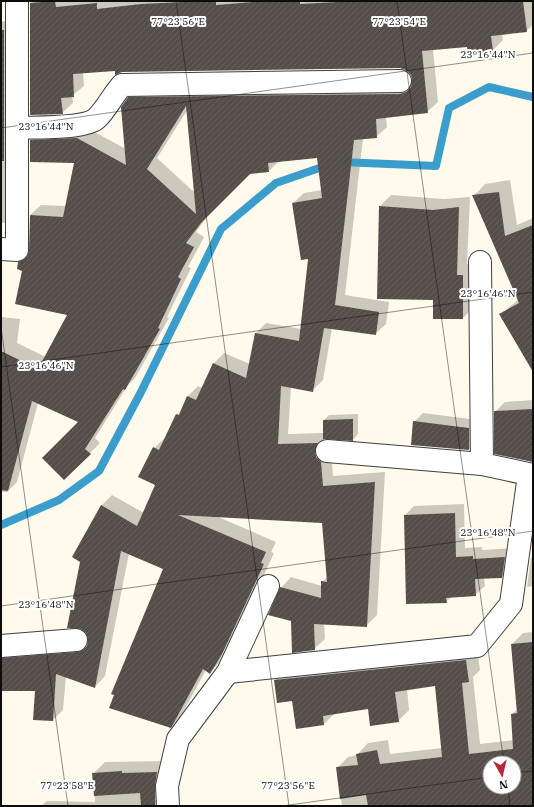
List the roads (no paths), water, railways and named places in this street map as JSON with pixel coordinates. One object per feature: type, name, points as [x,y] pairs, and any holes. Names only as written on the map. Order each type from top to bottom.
[{"type":"street","points":[[1,249],[17,250],[17,1]]},
{"type":"street","points":[[17,128],[85,124],[97,118],[111,97],[122,85],[400,82]]},
{"type":"street","points":[[480,262],[482,464]]},
{"type":"street","points":[[228,672],[477,646],[511,604],[531,475],[482,464],[327,451]]},
{"type":"street","points":[[168,806],[168,786],[178,739],[228,672],[268,586]]},
{"type":"street","points":[[1,646],[76,640]]},
{"type":"waterway","points":[[341,162],[436,166],[449,108],[489,87],[533,97]]},
{"type":"waterway","points":[[1,525],[59,500],[99,471],[141,392],[221,229],[276,183],[328,165]]}]
